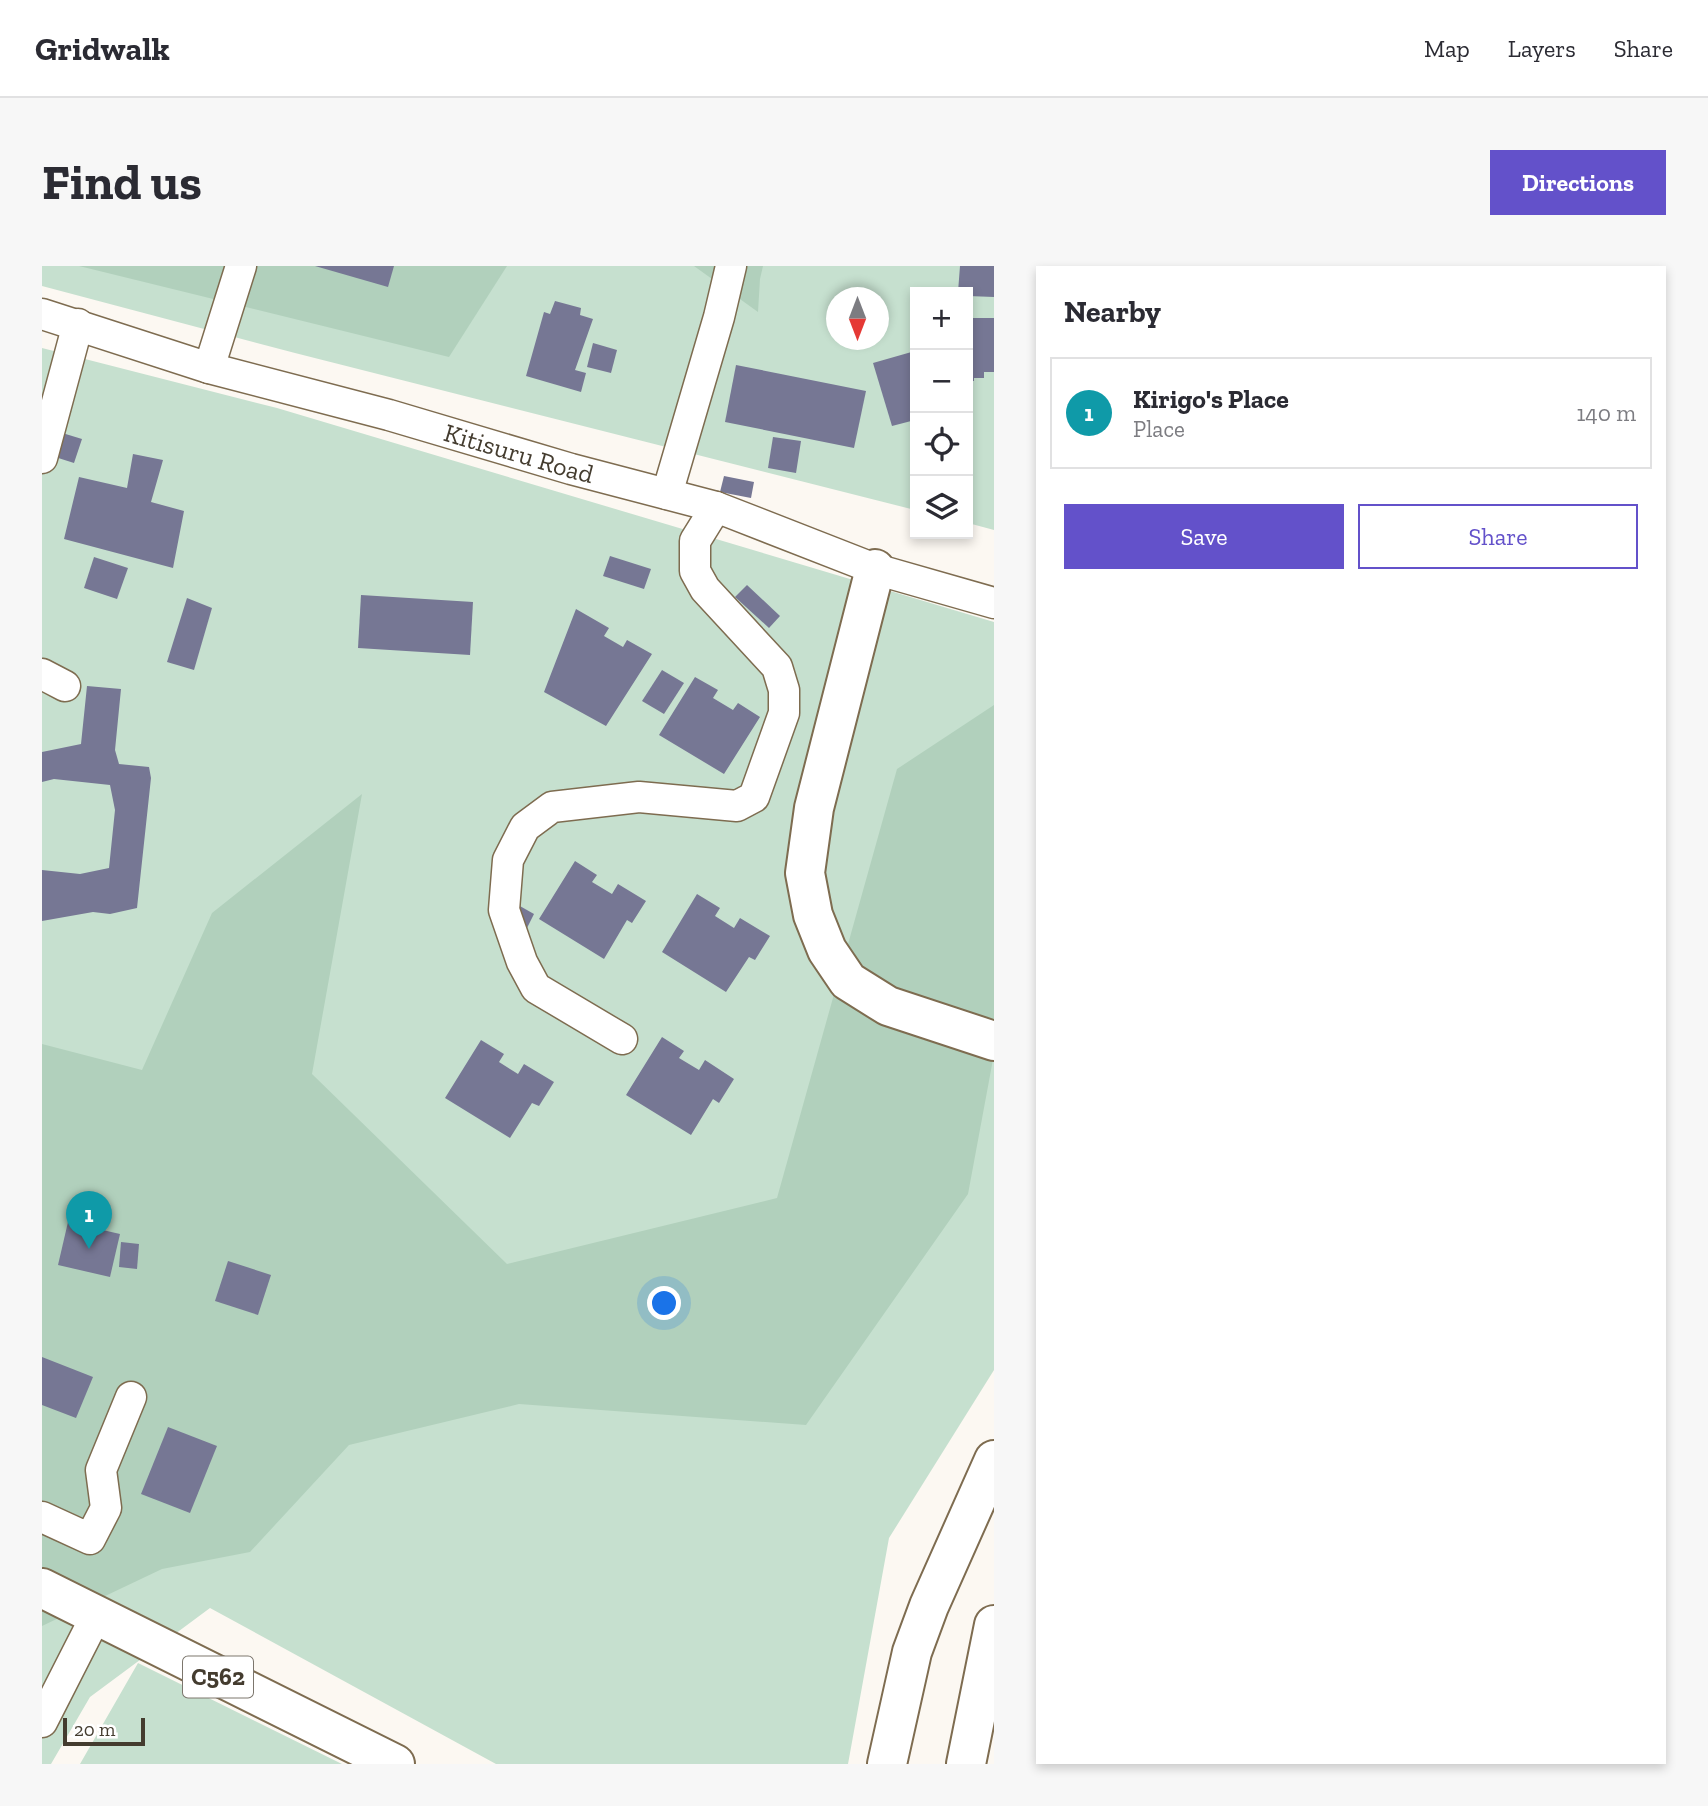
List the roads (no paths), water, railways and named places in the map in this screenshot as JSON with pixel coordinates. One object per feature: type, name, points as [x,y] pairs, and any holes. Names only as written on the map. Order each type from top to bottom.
[{"type":"main road","points":[[875,569],[814,808],[806,873],[813,915],[827,950],[848,981],[888,1006],[991,1036]]},
{"type":"main road","points":[[887,1764],[912,1652],[929,1606],[994,1460]]},
{"type":"main road","name":"C562","points":[[42,1588],[395,1764]]},
{"type":"main road","points":[[966,1764],[994,1625]]},
{"type":"street","points":[[209,368],[241,266]]},
{"type":"street","points":[[667,494],[719,317],[731,266]]},
{"type":"street","name":"Kitisuru Road","points":[[42,314],[209,368],[389,415],[571,469],[716,508],[875,569],[994,603]]},
{"type":"street","points":[[42,458],[78,324]]},
{"type":"street","points":[[622,1039],[536,988],[522,962],[504,910],[508,860],[525,827],[552,807],[639,797],[737,806],[754,797],[784,713],[784,690],[777,667],[705,589],[695,571],[695,541],[716,508]]},
{"type":"street","points":[[42,1517],[100,1540],[106,1508],[101,1470],[131,1397]]},
{"type":"street","points":[[42,1722],[96,1616]]},
{"type":"place","name":"Kirigo's Place","points":[[89,1249]]}]
